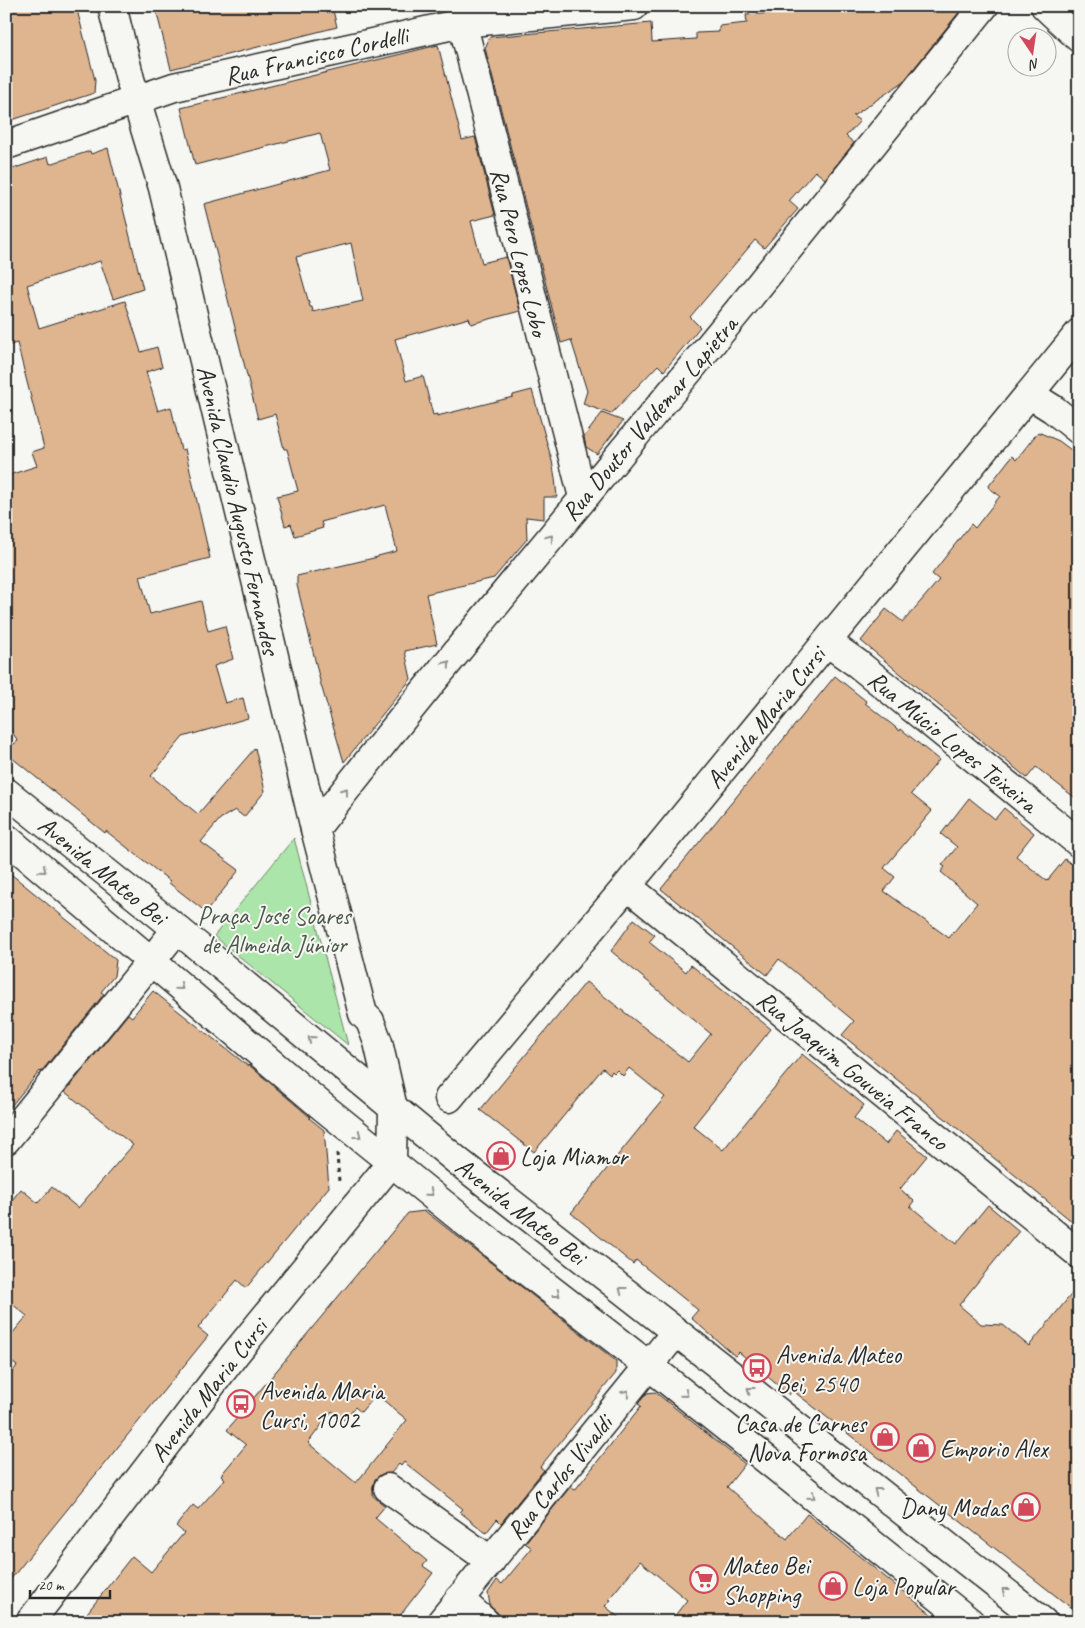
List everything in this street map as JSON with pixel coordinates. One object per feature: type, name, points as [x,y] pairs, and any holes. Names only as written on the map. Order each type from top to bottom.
[{"type":"street","name":"Avenida Claudio Augusto Fernandes","points":[[112,6],[136,100],[163,188],[315,829],[363,1014],[360,1031],[368,1087],[392,1162]]},
{"type":"street","name":"Rua Francisco Cordelli","points":[[6,145],[174,87],[460,15],[634,6]]},
{"type":"street","name":"Rua Doutor Valdemar Lapietra","points":[[315,829],[984,6]]},
{"type":"street","points":[[1045,6],[1079,38]]},
{"type":"street","name":"Rua Pero Lopes Lobo","points":[[460,15],[583,497]]},
{"type":"street","name":"Avenida Maria Cursi","points":[[449,1098],[627,886],[1079,333]]},
{"type":"street","points":[[1029,394],[1053,409],[1079,430]]},
{"type":"street","name":"Rua Múcio Lopes Teixeira","points":[[827,642],[858,664],[1079,843]]},
{"type":"street","name":"Avenida Mateo Bei","points":[[6,792],[177,929],[467,1169],[1043,1622]]},
{"type":"street","name":"Avenida Mateo Bei","points":[[6,838],[333,1116],[970,1622]]},
{"type":"street","name":"Rua Joaquim Gouveia Franco","points":[[627,886],[1079,1254]]},
{"type":"street","points":[[6,1140],[177,929]]},
{"type":"street","name":"Avenida Claudio Augusto Fernandes","points":[[363,1014],[370,1021],[378,1042],[393,1108],[392,1162]]},
{"type":"street","name":"Avenida Maria Cursi","points":[[30,1622],[236,1354],[392,1162]]},
{"type":"street","name":"Rua Carlos Vivaldi","points":[[441,1622],[676,1332]]},
{"type":"street","points":[[388,1488],[491,1561]]},
{"type":"street","points":[[459,1599],[485,1622]]},
{"type":"path","points":[[333,1116],[343,1221]]},
{"type":"green space","name":"Praça José Soares de Almeida Júnior","points":[[294,838],[348,1045],[214,936]]},
{"type":"building","points":[[6,6],[76,6],[95,80],[94,93],[6,122]]},
{"type":"building","points":[[155,6],[332,6],[337,27],[171,69]]},
{"type":"building","points":[[815,6],[964,6],[903,82],[853,116],[860,121],[846,136],[854,143],[825,179],[815,171],[789,201],[798,209],[764,248],[755,240],[690,317],[700,327],[664,371],[658,365],[611,414],[583,404],[587,391],[571,340],[561,343],[485,48],[490,37],[651,23],[652,42],[696,39],[696,33],[719,32],[719,26],[747,23],[746,15],[815,10]]},
{"type":"building","points":[[438,45],[462,140],[475,137],[495,215],[471,221],[482,263],[506,257],[520,311],[471,324],[469,318],[395,339],[406,381],[423,376],[433,415],[437,414],[437,416],[513,397],[513,395],[532,390],[552,461],[557,497],[544,497],[544,519],[526,517],[527,539],[494,578],[426,594],[437,644],[405,651],[411,679],[344,762],[321,685],[297,585],[297,576],[397,551],[385,505],[321,522],[323,528],[295,536],[291,524],[285,526],[277,496],[298,491],[275,414],[258,419],[204,204],[330,170],[320,133],[195,165],[181,108]],"holes":[[[351,243],[363,301],[313,312],[296,257]]]},
{"type":"building","points":[[108,148],[143,289],[113,299],[100,261],[27,285],[39,328],[125,301],[141,352],[157,347],[162,367],[146,372],[158,411],[171,407],[181,450],[185,449],[210,558],[140,576],[150,614],[201,601],[208,631],[225,626],[233,659],[214,666],[225,703],[243,698],[248,718],[183,737],[151,776],[198,814],[255,748],[265,791],[244,817],[235,810],[220,819],[201,842],[239,870],[206,912],[169,883],[170,881],[106,831],[105,833],[6,753],[6,750],[18,741],[6,723],[6,476],[37,466],[32,452],[44,448],[17,343],[6,346],[6,171],[48,157],[50,164],[90,151],[91,154]]},
{"type":"building","points":[[602,413],[623,421],[597,454],[586,447],[584,437]]},
{"type":"building","points":[[1038,432],[1059,441],[1079,456],[1079,801],[1036,767],[1027,778],[861,641],[886,609],[903,622],[939,580],[932,574],[971,524],[975,528],[1000,496],[988,487],[1012,456],[1016,460]]},
{"type":"building","points":[[835,676],[866,701],[865,703],[939,760],[911,794],[932,811],[884,868],[895,877],[884,891],[949,938],[977,903],[941,872],[945,867],[942,865],[957,847],[941,834],[969,798],[995,819],[1004,808],[1034,833],[1016,856],[1047,881],[1065,859],[1079,870],[1079,1227],[842,1035],[854,1021],[779,959],[767,975],[661,889]]},
{"type":"building","points":[[6,870],[116,960],[114,976],[101,992],[104,994],[6,1112]]},
{"type":"building","points":[[634,919],[655,935],[649,942],[686,972],[691,965],[771,1029],[693,1126],[723,1150],[802,1054],[864,1105],[854,1118],[886,1144],[896,1131],[927,1156],[900,1189],[914,1201],[910,1206],[956,1244],[988,1205],[1019,1231],[959,1305],[981,1324],[1003,1325],[1029,1346],[1079,1285],[1079,1614],[792,1390],[789,1395],[739,1352],[735,1356],[691,1318],[698,1310],[636,1260],[633,1264],[571,1213],[665,1097],[629,1068],[623,1076],[617,1070],[614,1073],[612,1071],[610,1074],[603,1068],[534,1152],[480,1110],[586,982],[688,1062],[711,1034],[611,951]]},
{"type":"building","points":[[153,991],[249,1065],[324,1130],[329,1187],[246,1288],[237,1280],[198,1328],[208,1336],[6,1585],[6,1379],[17,1366],[6,1357],[6,1341],[27,1316],[6,1299],[6,1207],[21,1189],[38,1203],[52,1187],[78,1208],[133,1145],[65,1092],[128,1014],[132,1017]]},
{"type":"building","points":[[425,1211],[616,1361],[616,1373],[540,1467],[544,1470],[501,1523],[497,1519],[486,1533],[460,1512],[463,1509],[404,1462],[401,1466],[399,1464],[391,1473],[382,1474],[375,1479],[373,1496],[385,1506],[375,1518],[427,1561],[423,1566],[433,1573],[395,1622],[80,1622],[132,1556],[151,1572],[184,1533],[176,1526],[193,1505],[198,1509],[225,1479],[221,1475],[246,1445],[227,1430],[408,1213]],"holes":[[[376,1394],[407,1420],[356,1483],[308,1443],[332,1411],[344,1420],[355,1407],[361,1412]]]},
{"type":"building","points":[[655,1392],[745,1464],[727,1487],[787,1539],[807,1514],[941,1622],[670,1622],[687,1600],[640,1561],[605,1606],[624,1622],[508,1622],[490,1606],[488,1593],[497,1580],[502,1584],[532,1548],[525,1543],[570,1487],[575,1490],[641,1406],[638,1404],[647,1393]]},
{"type":"place","name":"Loja Miamor","points":[[501,1156]]},
{"type":"place","name":"Avenida Mateo Bei, 2540","points":[[757,1368]]},
{"type":"place","name":"Avenida Maria Cursi, 1002","points":[[241,1404]]},
{"type":"place","name":"Casa de Carnes Nova Formosa","points":[[885,1437]]},
{"type":"place","name":"Emporio Alex","points":[[921,1448]]},
{"type":"place","name":"Dany Modas","points":[[1026,1507]]},
{"type":"place","name":"Mateo Bei Shopping","points":[[704,1579]]},
{"type":"place","name":"Loja Popular","points":[[833,1586]]}]
